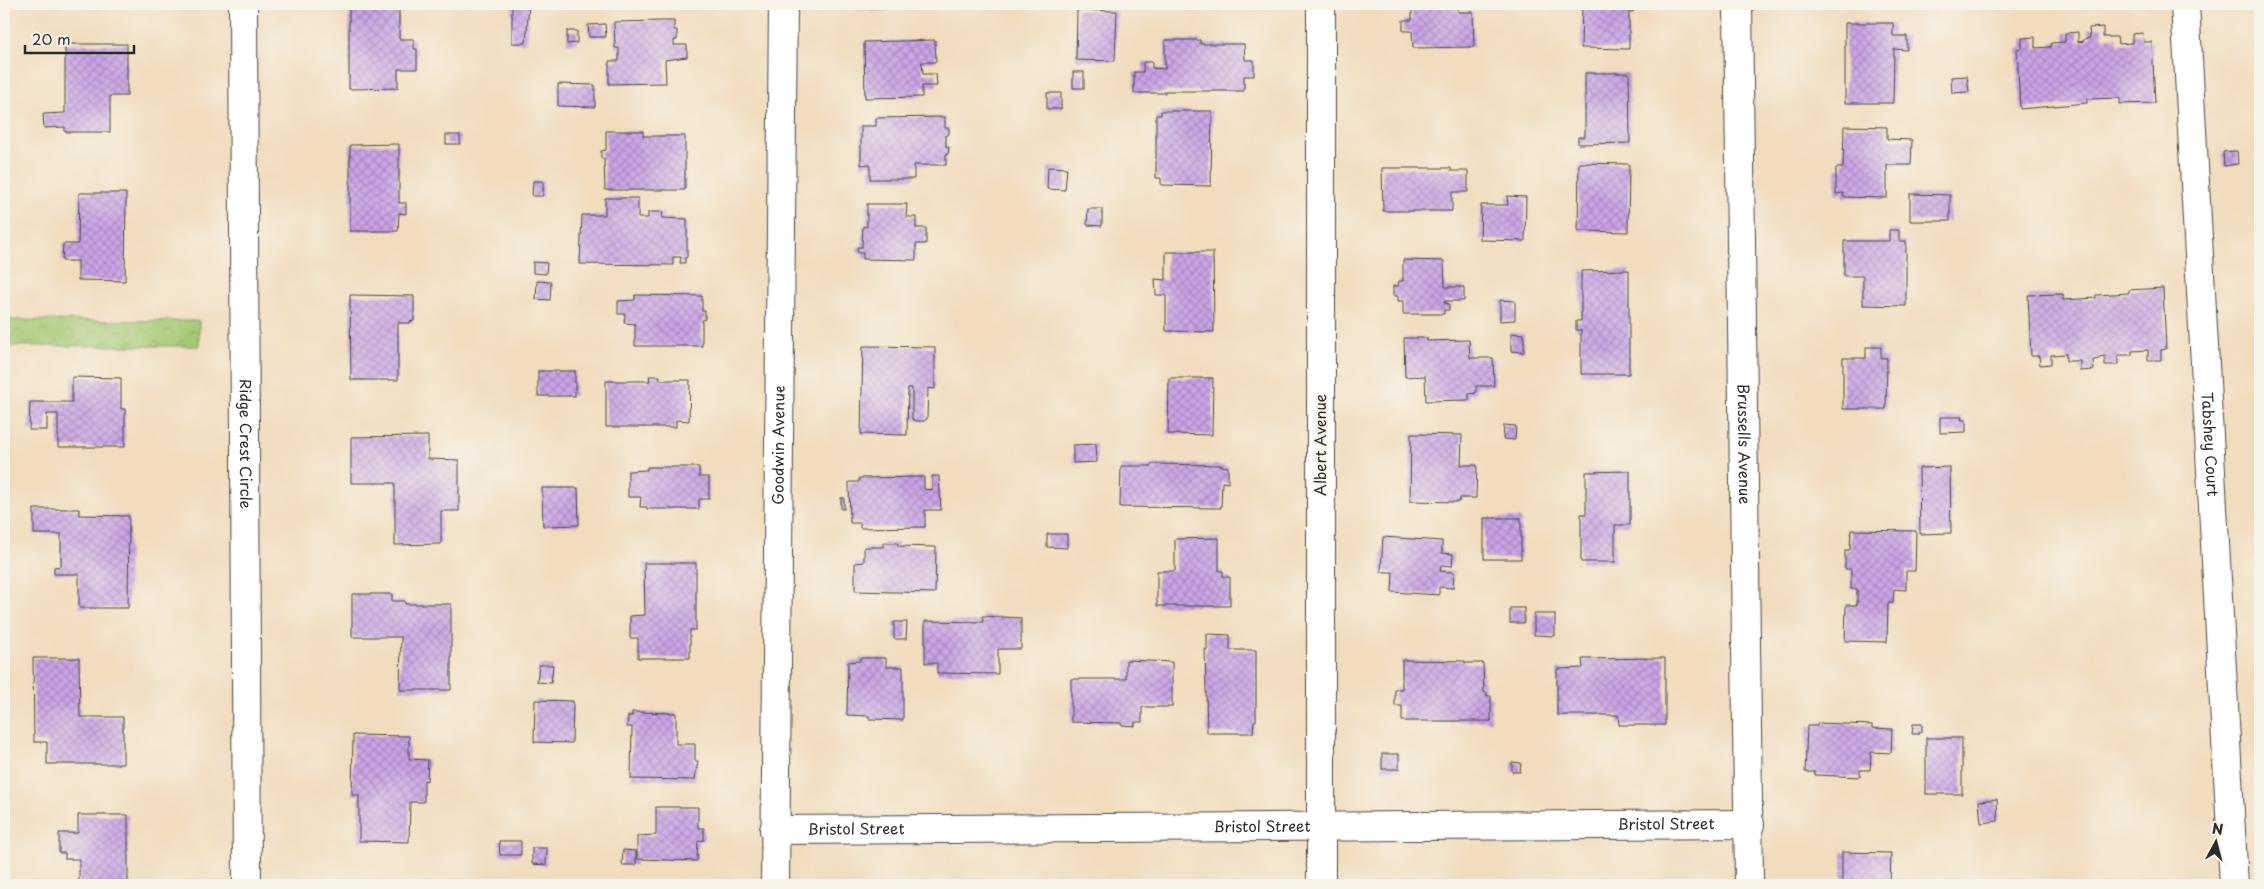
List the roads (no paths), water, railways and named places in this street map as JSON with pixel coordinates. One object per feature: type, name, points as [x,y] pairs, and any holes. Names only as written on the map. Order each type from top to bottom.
[{"type":"street","name":"Ridge Crest Circle","points":[[243,4],[247,885]]},
{"type":"street","name":"Goodwin Avenue","points":[[775,885],[783,4]]},
{"type":"street","name":"Albert Avenue","points":[[1321,4],[1321,885]]},
{"type":"street","name":"Brussells Avenue","points":[[1738,4],[1750,824],[1749,885]]},
{"type":"street","name":"Tabshey Court","points":[[2184,4],[2234,885]]},
{"type":"street","name":"Bristol Street","points":[[774,830],[1750,824]]}]
